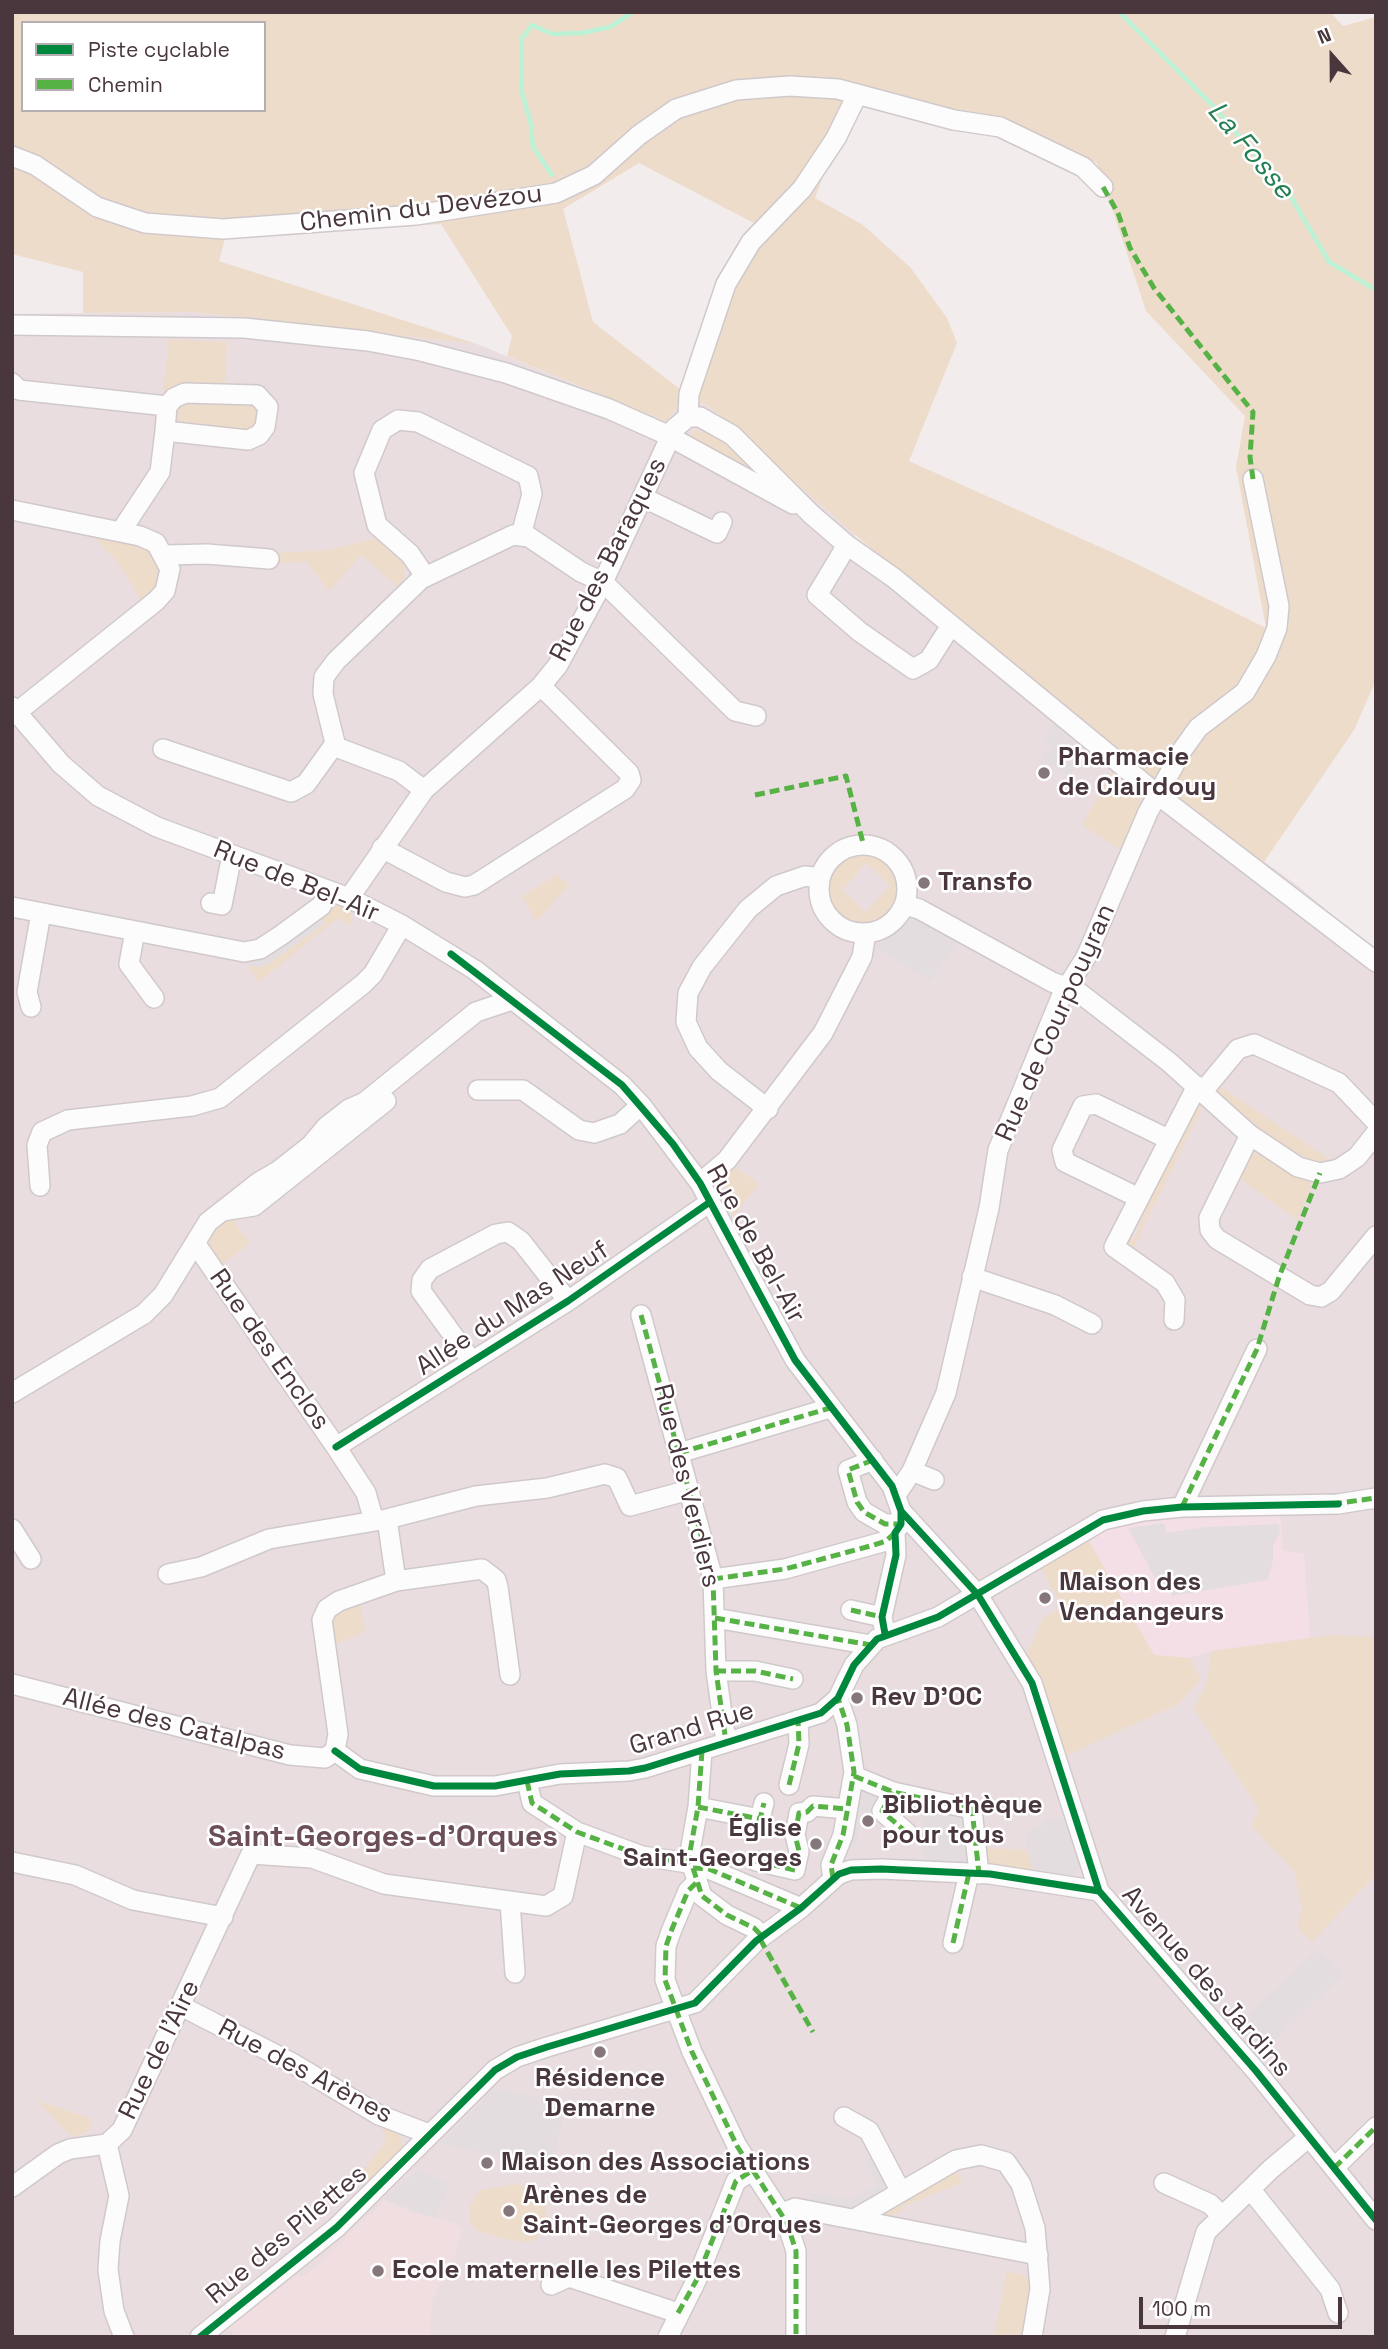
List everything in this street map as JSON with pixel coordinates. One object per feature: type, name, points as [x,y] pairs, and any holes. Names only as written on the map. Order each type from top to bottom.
[{"type":"street","name":"Chemin du Devézou","points":[[12,156],[35,165],[110,213],[145,223],[223,229],[416,215],[556,193],[594,175],[661,118],[714,95],[757,87],[790,86],[838,89],[954,120],[1000,127],[1083,167],[1102,187]]},
{"type":"street","points":[[857,94],[836,138],[802,189],[751,242],[726,284],[689,394],[688,417],[700,417],[732,435],[811,515],[847,545],[894,578],[1158,795],[1376,962]]},
{"type":"street","points":[[12,325],[244,328],[368,341],[506,373],[609,409],[670,437],[811,515]]},
{"type":"street","points":[[12,383],[19,390],[167,406],[185,393],[257,395],[266,402],[268,411],[262,431],[248,440],[165,431]]},
{"type":"street","points":[[121,531],[160,472],[167,406]]},
{"type":"street","name":"Rue des Baraques","points":[[349,898],[425,790],[541,686],[568,650],[603,582],[674,429],[688,417]]},
{"type":"street","points":[[425,576],[410,554],[377,525],[364,473],[382,430],[398,419],[418,422],[527,476],[532,494],[522,535]]},
{"type":"street","name":"Rue de Courpouyran","points":[[898,1516],[912,1471],[946,1393],[989,1208],[998,1150],[1069,986],[1103,921],[1144,821],[1190,738],[1245,692],[1266,656],[1277,628],[1279,606],[1253,479]]},
{"type":"street","points":[[642,497],[717,533]]},
{"type":"street","points":[[12,510],[121,531],[156,543],[165,555],[170,569],[169,581],[156,601],[14,709]]},
{"type":"street","points":[[425,790],[399,771],[340,750],[334,745],[323,694],[324,677],[336,661],[425,576],[506,537],[522,535],[603,582],[735,711],[756,716]]},
{"type":"street","points":[[847,545],[817,595],[852,626],[913,669],[929,660],[950,626]]},
{"type":"street","points":[[165,555],[207,554],[269,559]]},
{"type":"street","points":[[382,848],[446,882],[465,887],[474,885],[625,789],[631,780],[629,773],[541,686]]},
{"type":"street","name":"Rue de Bel-Air","points":[[14,709],[61,764],[98,796],[157,827],[349,898],[402,925],[451,954],[622,1086],[642,1105],[700,1183],[795,1360],[873,1460],[898,1516],[978,1595]]},
{"type":"street","points":[[163,749],[291,792],[306,785],[334,745]]},
{"type":"street","points":[[863,844],[873,845],[894,856],[902,866],[908,892],[905,905],[890,924],[866,933],[846,930],[828,915],[821,904],[820,878],[824,867],[839,851],[863,844]]},
{"type":"street","points":[[211,903],[222,905],[232,855]]},
{"type":"street","points":[[768,1108],[719,1071],[698,1048],[686,1023],[688,993],[702,967],[748,909],[776,886],[805,876],[820,878]]},
{"type":"street","points":[[12,907],[236,951],[253,951],[321,906],[330,891]]},
{"type":"street","points":[[905,905],[919,909],[1052,982],[1069,986],[1200,1088],[1250,1135],[1298,1167],[1328,1174],[1357,1157],[1376,1133]]},
{"type":"street","points":[[31,1007],[27,992],[41,913]]},
{"type":"street","points":[[40,1186],[37,1145],[42,1132],[68,1120],[192,1106],[220,1098],[363,984],[373,974],[402,925]]},
{"type":"street","points":[[135,931],[129,964],[154,998]]},
{"type":"street","points":[[700,1183],[727,1160],[768,1108],[839,1005],[862,957],[866,933]]},
{"type":"street","points":[[12,1393],[144,1314],[163,1295],[208,1222],[299,1155],[326,1127],[349,1109],[365,1102],[410,1062],[476,1012],[512,1000]]},
{"type":"street","points":[[1174,1320],[1175,1300],[1165,1283],[1114,1247],[1168,1139],[1200,1088],[1238,1049],[1254,1044],[1339,1083],[1376,1122]]},
{"type":"street","points":[[478,1090],[523,1090],[579,1130],[594,1133],[620,1124],[642,1105]]},
{"type":"street","points":[[1139,1198],[1065,1162],[1062,1150],[1083,1106],[1096,1104],[1168,1139]]},
{"type":"street","points":[[1250,1135],[1209,1217],[1210,1230],[1217,1239],[1289,1283],[1321,1297],[1331,1291],[1376,1236]]},
{"type":"street","name":"Allée du Mas Neuf","points":[[336,1447],[568,1301],[710,1202]]},
{"type":"street","points":[[471,1360],[421,1291],[422,1280],[430,1269],[496,1234],[508,1233],[521,1241],[568,1301]]},
{"type":"street","name":"Rue des Enclos","points":[[195,1243],[366,1493],[380,1520],[396,1581]]},
{"type":"street","points":[[972,1277],[1055,1306],[1092,1324]]},
{"type":"street","name":"Rue des Verdiers","points":[[641,1315],[713,1579],[716,1671],[726,1742]]},
{"type":"street","points":[[1182,1507],[1257,1349]]},
{"type":"street","points":[[679,1453],[819,1414],[830,1408]]},
{"type":"street","points":[[873,1460],[848,1470],[857,1502],[864,1512],[885,1524],[898,1516]]},
{"type":"street","points":[[912,1471],[934,1480]]},
{"type":"street","points":[[168,1574],[201,1567],[269,1539],[380,1520],[476,1496],[547,1488],[605,1474],[617,1478],[630,1506],[689,1490]]},
{"type":"street","points":[[715,1618],[879,1632],[938,1617],[1091,1524],[1143,1511],[1182,1507],[1338,1504],[1376,1498]]},
{"type":"street","points":[[713,1579],[785,1569],[874,1545],[898,1516]]},
{"type":"street","points":[[898,1516],[896,1555],[879,1632],[854,1665],[838,1698],[849,1733],[854,1774],[843,1835],[831,1865],[836,1876],[861,1869],[974,1873],[1021,1877],[1099,1891]]},
{"type":"street","points":[[12,1529],[31,1559]]},
{"type":"street","points":[[335,1751],[338,1734],[323,1616],[335,1603],[396,1581],[482,1569],[491,1574],[498,1587],[510,1675]]},
{"type":"street","name":"Avenue des Jardins","points":[[978,1595],[1032,1683],[1099,1891],[1309,2137],[1376,2220]]},
{"type":"street","points":[[852,1610],[879,1632]]},
{"type":"street","points":[[716,1671],[755,1671],[793,1679]]},
{"type":"street","name":"Allée des Catalpas","points":[[12,1684],[290,1755],[324,1758],[335,1751]]},
{"type":"street","name":"Grand Rue","points":[[335,1751],[360,1769],[434,1786],[495,1786],[583,1771],[629,1771],[821,1713],[838,1698]]},
{"type":"street","points":[[789,1785],[799,1744],[798,1720]]},
{"type":"street","points":[[702,1751],[694,1876],[666,1946],[663,1970],[675,2011],[737,2146],[782,2213],[796,2251],[796,2337]]},
{"type":"street","points":[[854,1774],[893,1793],[972,1809],[974,1873],[953,1943]]},
{"type":"street","points":[[527,1781],[532,1803],[577,1832],[694,1876],[716,1908],[754,1928],[762,1937]]},
{"type":"street","points":[[893,1793],[882,1811],[907,1833]]},
{"type":"street","points":[[756,1861],[795,1870],[799,1852],[795,1835],[796,1810],[813,1806],[847,1809]]},
{"type":"street","points":[[698,1807],[760,1817]]},
{"type":"street","points":[[516,1973],[510,1902],[546,1906],[561,1899],[577,1832]]},
{"type":"street","name":"Rue de l'Aire","points":[[12,2187],[58,2154],[70,2149],[107,2144],[122,2130],[250,1854],[312,1858],[384,1884],[510,1902]]},
{"type":"street","points":[[12,1862],[75,1875],[133,1900],[223,1917]]},
{"type":"street","points":[[694,1876],[709,1869],[801,1908]]},
{"type":"street","name":"Rue des Pilettes","points":[[200,2337],[337,2227],[495,2070],[517,2057],[675,2011],[701,1998],[762,1937],[801,1908],[836,1876]]},
{"type":"street","name":"Rue des Arènes","points":[[181,2006],[292,2063],[379,2115],[429,2134]]},
{"type":"street","points":[[844,2117],[869,2131],[901,2192]]},
{"type":"street","points":[[1334,2168],[1376,2127]]},
{"type":"street","points":[[1175,2337],[1206,2232],[1271,2169],[1309,2137]]},
{"type":"street","points":[[107,2144],[119,2196],[110,2241],[109,2278],[114,2311],[124,2337]]},
{"type":"street","points":[[856,2218],[957,2160],[981,2155],[993,2156],[1006,2162],[1021,2184],[1031,2211],[1038,2255],[1040,2289],[1032,2337]]},
{"type":"street","points":[[668,2337],[696,2281],[736,2181],[753,2170]]},
{"type":"street","points":[[1164,2183],[1210,2204],[1222,2216]]},
{"type":"street","points":[[1251,2190],[1330,2289],[1338,2313]]},
{"type":"street","points":[[782,2213],[795,2208],[856,2218],[872,2225],[1038,2255]]},
{"type":"street","points":[[551,2285],[569,2277],[678,2313]]},
{"type":"shaded area","points":[[12,12],[1330,12],[1343,26],[1376,17],[1376,680],[1354,730],[1264,862],[1151,779],[855,535],[711,408],[685,393],[667,422],[507,356],[512,336],[441,224],[225,239],[219,261],[477,344],[191,312],[83,313],[83,272],[12,254]],"holes":[[[864,102],[964,111],[1097,163],[1146,311],[1245,416],[1236,467],[1266,628],[1131,561],[909,461],[957,343],[947,318],[910,267],[863,225],[815,198],[824,174]],[[639,163],[771,232],[736,284],[685,393],[593,322],[563,209]]]},
{"type":"shaded area","points":[[191,312],[477,344],[667,422],[685,393],[711,408],[855,535],[848,544],[1151,779],[1298,886],[1376,952],[1376,2337],[12,2337],[12,314]]},
{"type":"shaded area","points":[[169,339],[227,342],[225,387],[163,394]]},
{"type":"shaded area","points":[[180,401],[251,401],[260,408],[255,428],[247,433],[180,426],[177,421]]},
{"type":"shaded area","points":[[695,430],[716,435],[735,448],[752,467],[749,473],[687,438]]},
{"type":"shaded area","points":[[92,534],[139,544],[151,551],[160,571],[157,587],[142,602],[119,564]]},
{"type":"shaded area","points":[[377,538],[403,561],[404,579],[399,587],[361,555],[329,591],[306,561],[272,564],[271,553],[327,550]]},
{"type":"shaded area","points":[[1053,724],[1084,750],[1070,776],[1042,760],[1051,745],[1043,740]]},
{"type":"shaded area","points":[[1112,772],[1136,791],[1141,804],[1122,851],[1082,825]]},
{"type":"shaded area","points":[[866,851],[889,861],[895,868],[901,888],[898,903],[887,917],[866,926],[852,924],[839,915],[831,904],[827,888],[830,872],[846,856]],"holes":[[[866,863],[890,885],[866,912],[842,890]]]},
{"type":"shaded area","points":[[557,875],[569,885],[536,922],[522,896]]},
{"type":"shaded area","points":[[339,904],[351,911],[351,925],[338,918],[259,982],[248,966],[268,964],[325,924],[319,915]]},
{"type":"shaded area","points":[[319,915],[325,923],[268,964],[248,966],[244,958]]},
{"type":"shaded area","points":[[911,915],[958,941],[931,981],[875,948]]},
{"type":"shaded area","points":[[1219,1086],[1334,1162],[1310,1165],[1247,1124],[1216,1093]]},
{"type":"shaded area","points":[[1195,1099],[1203,1106],[1131,1253],[1125,1246],[1126,1237],[1134,1239],[1180,1127]]},
{"type":"shaded area","points":[[1257,1152],[1309,1181],[1311,1188],[1297,1220],[1238,1177],[1248,1157]]},
{"type":"shaded area","points":[[731,1164],[759,1184],[728,1223],[727,1220],[733,1213],[723,1185]]},
{"type":"shaded area","points":[[242,1215],[234,1222],[250,1243],[220,1266],[209,1250],[212,1224]]},
{"type":"shaded area","points":[[1280,1514],[1283,1550],[1304,1554],[1310,1638],[1211,1651],[1190,1658],[1154,1655],[1088,1540],[1124,1522]]},
{"type":"shaded area","points":[[1164,1523],[1166,1533],[1207,1527],[1279,1524],[1280,1534],[1273,1545],[1273,1560],[1268,1580],[1172,1596],[1168,1584],[1158,1583],[1128,1528]]},
{"type":"shaded area","points":[[1088,1540],[1154,1655],[1190,1658],[1201,1680],[1178,1704],[1066,1756],[1040,1679],[1027,1654],[1043,1618],[1062,1607],[1041,1568]]},
{"type":"shaded area","points":[[360,1602],[365,1632],[333,1645],[332,1620],[337,1612]]},
{"type":"shaded area","points":[[1333,1635],[1376,1637],[1376,1874],[1312,1942],[1297,1927],[1302,1908],[1294,1871],[1251,1825],[1259,1810],[1194,1709],[1207,1682],[1211,1651]]},
{"type":"shaded area","points":[[856,1783],[877,1789],[874,1813],[861,1811],[857,1845],[847,1849]]},
{"type":"shaded area","points":[[922,1803],[970,1814],[974,1864],[924,1863]]},
{"type":"shaded area","points":[[1068,1819],[1082,1865],[1073,1877],[1033,1873],[1025,1843],[1028,1831],[1042,1825],[1043,1820]]},
{"type":"shaded area","points":[[983,1848],[1027,1850],[1033,1873],[991,1868],[985,1860]]},
{"type":"shaded area","points":[[1319,1948],[1344,1974],[1261,2053],[1236,2027]]},
{"type":"shaded area","points":[[488,2088],[567,2102],[552,2166],[440,2144],[484,2100]]},
{"type":"shaded area","points":[[36,2100],[92,2119],[91,2126],[87,2132],[72,2137]]},
{"type":"shaded area","points":[[376,2120],[400,2136],[404,2147],[369,2184],[358,2177],[385,2143],[385,2134]]},
{"type":"shaded area","points":[[873,2156],[887,2183],[884,2191],[850,2208],[812,2203],[808,2193],[852,2199],[877,2184],[864,2158]]},
{"type":"shaded area","points":[[955,2169],[963,2182],[902,2207],[903,2211],[876,2222],[874,2217]]},
{"type":"shaded area","points":[[417,2170],[450,2183],[435,2218],[384,2200]]},
{"type":"shaded area","name":"Arènes de Saint-Georges d'Orques","points":[[515,2184],[532,2188],[546,2204],[547,2221],[538,2238],[529,2242],[508,2240],[478,2231],[471,2225],[469,2207],[480,2190]]},
{"type":"shaded area","name":"Ecole maternelle les Pilettes","points":[[384,2200],[415,2213],[456,2223],[462,2228],[457,2250],[433,2298],[429,2337],[236,2337],[229,2327],[296,2276],[302,2277],[315,2267]]},
{"type":"shaded area","points":[[1007,2270],[1024,2276],[1031,2285],[1025,2337],[994,2337]]},
{"type":"waterway","points":[[552,175],[533,147],[531,125],[521,88],[522,38],[532,25],[552,34],[582,33],[610,27],[633,12]]},
{"type":"waterway","name":"La Fosse","points":[[1119,12],[1213,106],[1288,192],[1329,262],[1376,290]]},
{"type":"marked path","points":[[1103,187],[1118,213],[1130,248],[1154,288],[1253,412],[1250,457],[1253,479]]},
{"type":"marked path","points":[[755,795],[846,776],[863,843]]},
{"type":"marked path","points":[[1182,1507],[1257,1349],[1279,1277],[1320,1173]]},
{"type":"marked path","points":[[641,1315],[713,1579],[716,1671],[726,1742]]},
{"type":"marked path","points":[[679,1453],[830,1408]]},
{"type":"marked path","points":[[873,1460],[848,1470],[857,1502],[864,1512],[885,1524],[901,1524]]},
{"type":"marked path","points":[[1332,1504],[1376,1498]]},
{"type":"marked path","points":[[713,1579],[785,1569],[886,1541],[897,1531]]},
{"type":"marked path","points":[[851,1610],[882,1617]]},
{"type":"marked path","points":[[715,1618],[871,1645]]},
{"type":"marked path","points":[[716,1671],[755,1671],[793,1679]]},
{"type":"marked path","points":[[833,1878],[831,1865],[843,1835],[854,1772],[847,1725],[838,1698]]},
{"type":"marked path","points":[[789,1785],[799,1744],[798,1720]]},
{"type":"marked path","points":[[702,1751],[698,1807],[688,1863],[693,1868],[702,1896],[727,1915],[754,1928],[762,1936]]},
{"type":"marked path","points":[[854,1776],[893,1792],[972,1809],[979,1874]]},
{"type":"marked path","points":[[527,1781],[532,1803],[577,1832],[642,1856],[688,1863]]},
{"type":"marked path","points":[[893,1792],[882,1811],[907,1833]]},
{"type":"marked path","points":[[698,1807],[760,1819],[764,1803]]},
{"type":"marked path","points":[[756,1861],[795,1870],[799,1851],[795,1835],[799,1813],[807,1812],[813,1806],[847,1809]]},
{"type":"marked path","points":[[693,1868],[709,1869],[801,1908]]},
{"type":"marked path","points":[[953,1943],[969,1873]]},
{"type":"marked path","points":[[696,1883],[688,1891],[666,1946],[665,1980],[692,2052],[737,2146],[787,2223],[796,2251],[796,2337]]},
{"type":"marked path","points":[[760,1939],[813,2032]]},
{"type":"marked path","points":[[1334,2168],[1376,2127]]},
{"type":"marked path","points":[[678,2313],[696,2281],[736,2181],[753,2170]]},
{"type":"cycle path","points":[[451,954],[622,1085],[673,1144],[700,1183],[795,1360],[892,1486],[901,1511],[978,1595],[1032,1683],[1099,1891],[1256,2071],[1376,2220]]},
{"type":"cycle path","points":[[336,1447],[568,1301],[710,1202]]},
{"type":"cycle path","points":[[335,1751],[360,1769],[434,1786],[495,1786],[560,1774],[645,1768],[821,1713],[838,1698],[854,1665],[877,1639],[938,1617],[1103,1520],[1143,1511],[1182,1507],[1338,1504]]},
{"type":"cycle path","points":[[885,1634],[882,1617],[896,1555],[895,1533],[901,1524],[901,1511]]},
{"type":"cycle path","points":[[200,2337],[337,2227],[495,2070],[517,2057],[695,2003],[756,1941],[801,1908],[839,1874],[851,1870],[881,1869],[990,1874],[1099,1891]]},
{"type":"place","name":"Pharmacie de Clairdouy","points":[[1044,773]]},
{"type":"place","name":"Transfo","points":[[924,883]]},
{"type":"place","name":"Maison des Vendangeurs","points":[[1045,1598]]},
{"type":"place","name":"Rev D'OC","points":[[857,1698]]},
{"type":"place","name":"Bibliothèque pour tous","points":[[868,1821]]},
{"type":"place","name":"Église Saint-Georges","points":[[816,1844]]},
{"type":"place","name":"Résidence Demarne","points":[[600,2052]]},
{"type":"place","name":"Maison des Associations","points":[[487,2163]]},
{"type":"place","name":"Arènes de Saint-Georges d'Orques","points":[[509,2211]]},
{"type":"place","name":"Ecole maternelle les Pilettes","points":[[378,2271]]},
{"type":"district","name":"Saint-Georges-d'Orques","points":[[383,1838]]}]
